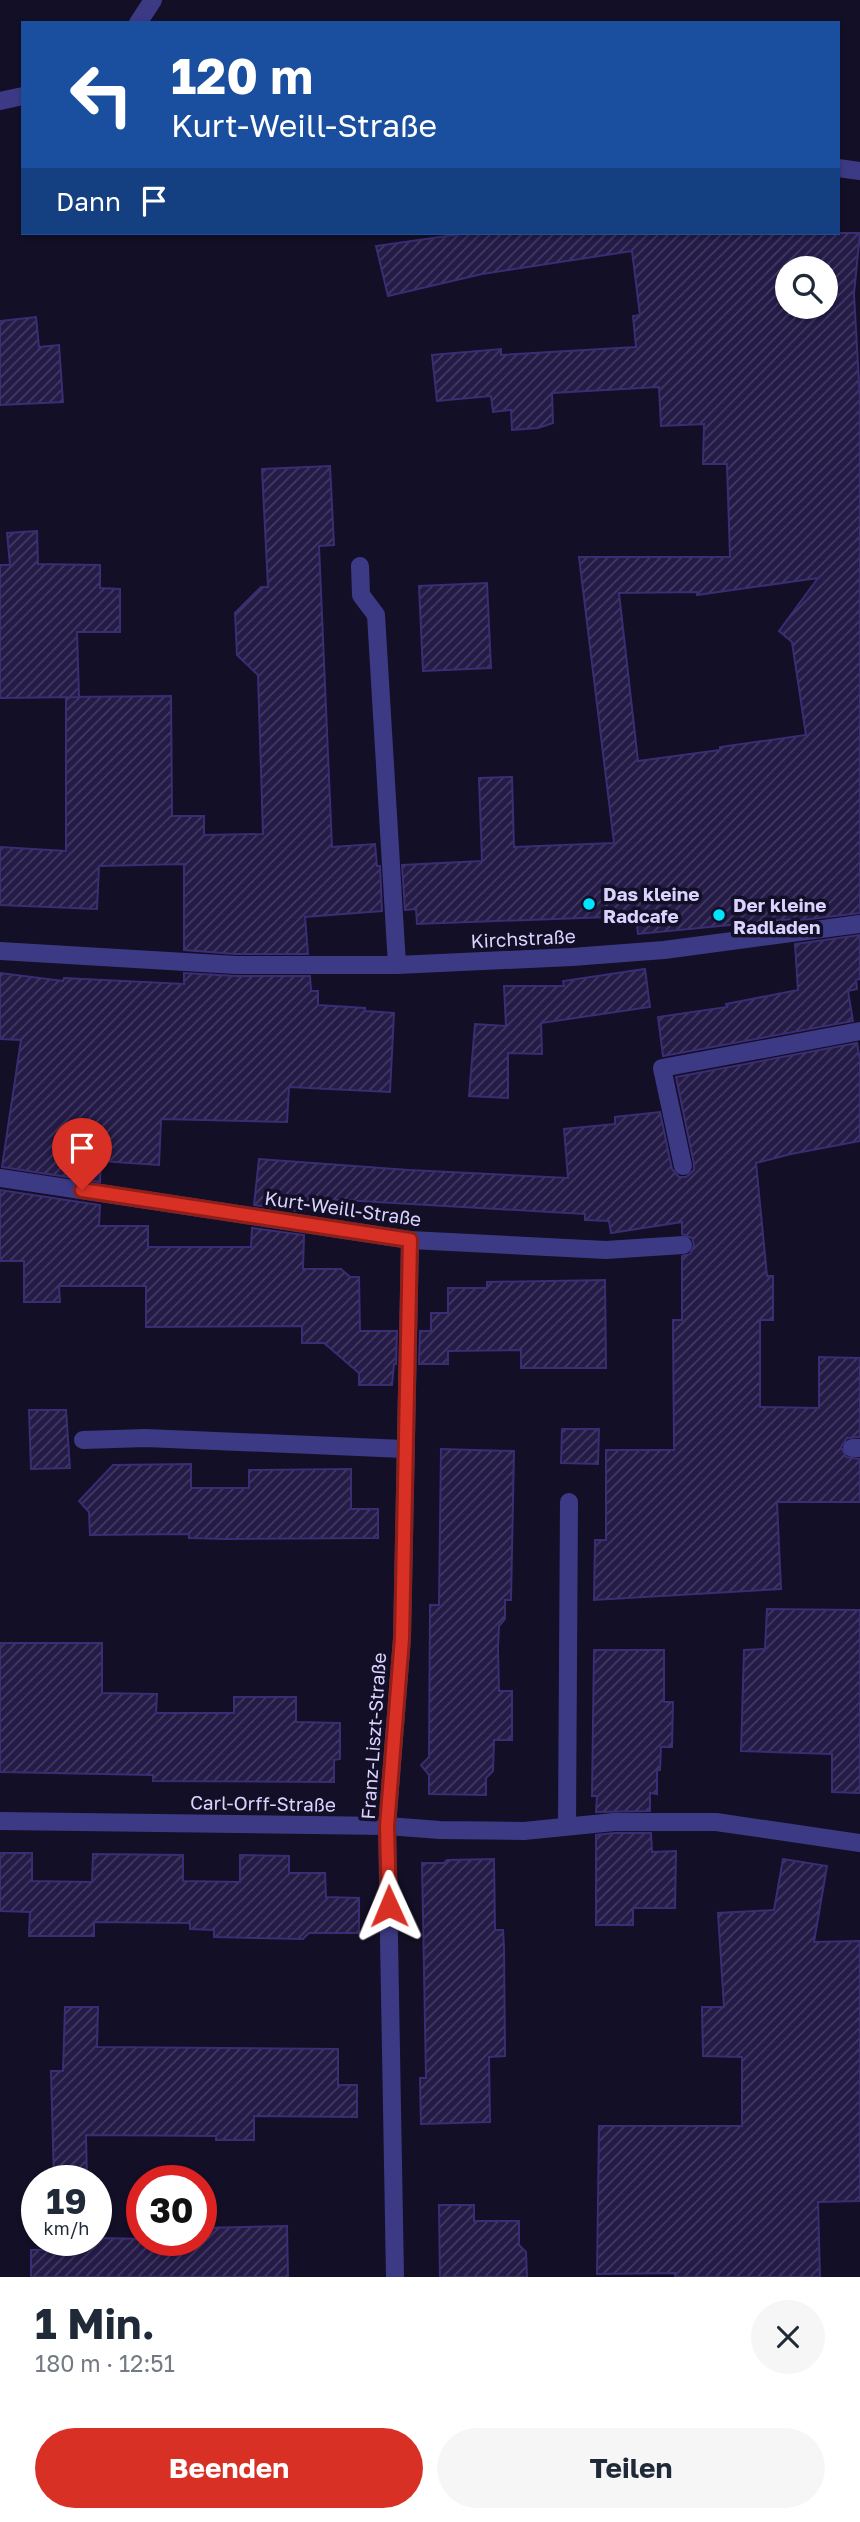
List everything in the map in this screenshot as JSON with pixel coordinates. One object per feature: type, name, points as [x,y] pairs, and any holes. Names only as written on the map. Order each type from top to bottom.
[{"type":"street","points":[[139,21],[153,0]]},
{"type":"street","points":[[0,102],[21,97]]},
{"type":"street","points":[[840,168],[860,170]]},
{"type":"street","points":[[360,566],[361,595],[376,615],[397,965]]},
{"type":"street","name":"Kirchstraße","points":[[0,951],[236,965],[397,965],[643,952],[860,924]]},
{"type":"street","points":[[682,1166],[662,1068],[860,1031]]},
{"type":"street","name":"Kurt-Weill-Straße","points":[[0,1178],[410,1240],[606,1250],[683,1245]]},
{"type":"street","name":"Franz-Liszt-Straße","points":[[395,2277],[387,1826],[402,1638],[410,1240]]},
{"type":"street","points":[[83,1440],[146,1438],[404,1449]]},
{"type":"street","points":[[567,1826],[569,1502]]},
{"type":"street","name":"Carl-Orff-Straße","points":[[0,1821],[387,1826],[524,1831],[614,1822],[716,1822],[860,1843]]},
{"type":"building","points":[[860,233],[854,294],[860,400],[860,913],[638,934],[636,916],[417,924],[416,909],[405,910],[402,865],[482,861],[479,778],[512,777],[514,847],[614,843],[579,557],[730,557],[727,464],[703,464],[704,424],[661,426],[659,387],[552,393],[553,423],[538,428],[512,430],[511,410],[493,412],[491,396],[437,401],[432,355],[501,349],[501,355],[636,347],[633,316],[640,315],[632,251],[482,274],[388,296],[376,246],[454,235]],"holes":[[[818,578],[779,631],[792,642],[806,735],[638,761],[619,593],[697,592],[697,595]]]},
{"type":"building","points":[[36,317],[39,347],[59,345],[63,402],[0,405],[0,321]]},
{"type":"building","points":[[330,466],[334,545],[319,546],[332,847],[375,844],[377,866],[380,866],[382,911],[305,917],[308,954],[236,954],[184,950],[184,864],[99,866],[97,909],[0,905],[0,847],[66,851],[66,697],[171,696],[172,816],[204,816],[204,835],[263,834],[258,675],[237,655],[235,613],[261,587],[268,587],[262,469]]},
{"type":"building","points":[[37,531],[38,564],[100,565],[100,588],[120,589],[120,632],[77,632],[79,697],[0,698],[0,565],[10,565],[7,533]]},
{"type":"building","points":[[487,583],[491,668],[423,671],[419,586]]},
{"type":"building","points":[[860,935],[860,979],[856,980],[857,989],[848,991],[853,1021],[663,1056],[658,1017],[727,1007],[726,1004],[798,990],[795,944]]},
{"type":"building","points":[[645,969],[650,1007],[541,1023],[542,1054],[508,1053],[508,1098],[469,1096],[475,1024],[506,1026],[504,986],[564,986],[563,981]]},
{"type":"building","points":[[0,973],[63,981],[64,978],[184,984],[184,973],[310,976],[311,991],[318,991],[318,1005],[394,1013],[390,1092],[289,1087],[287,1122],[161,1119],[159,1165],[101,1161],[100,1182],[2,1167],[21,1040],[0,1039]]},
{"type":"building","points":[[857,1043],[860,1060],[860,1141],[756,1163],[767,1276],[773,1276],[773,1320],[760,1320],[760,1407],[819,1408],[819,1357],[860,1358],[860,1437],[847,1438],[841,1447],[846,1457],[860,1459],[860,1502],[777,1502],[781,1589],[594,1600],[595,1540],[606,1540],[606,1450],[674,1450],[673,1320],[682,1320],[682,1256],[690,1254],[694,1245],[692,1238],[682,1234],[682,1222],[611,1233],[609,1221],[585,1220],[585,1214],[308,1198],[304,1212],[254,1205],[259,1159],[568,1178],[564,1129],[615,1124],[615,1117],[660,1112],[672,1169],[679,1177],[686,1177],[694,1170],[694,1164],[676,1077]]},
{"type":"building","points":[[0,1190],[100,1205],[99,1226],[148,1226],[148,1247],[251,1247],[252,1228],[304,1235],[303,1269],[341,1269],[350,1277],[359,1277],[360,1331],[397,1331],[392,1385],[359,1385],[359,1373],[324,1343],[302,1343],[302,1326],[146,1327],[146,1286],[59,1286],[60,1302],[24,1302],[24,1261],[0,1261]]},
{"type":"building","points":[[605,1280],[606,1368],[521,1368],[521,1350],[448,1351],[448,1364],[419,1364],[420,1331],[431,1331],[431,1313],[448,1313],[448,1288],[487,1288],[487,1282]]},
{"type":"building","points":[[29,1410],[66,1410],[70,1468],[31,1469]]},
{"type":"building","points":[[562,1429],[599,1429],[598,1464],[561,1463]]},
{"type":"building","points":[[441,1449],[514,1451],[511,1600],[505,1600],[505,1619],[499,1626],[498,1647],[499,1691],[512,1691],[512,1740],[494,1740],[493,1771],[486,1778],[486,1795],[429,1794],[429,1775],[421,1765],[429,1757],[430,1605],[439,1605]]},
{"type":"building","points":[[191,1464],[191,1488],[249,1488],[249,1470],[351,1469],[351,1509],[378,1509],[378,1538],[225,1539],[189,1538],[189,1534],[90,1535],[89,1512],[79,1501],[113,1465]]},
{"type":"building","points":[[767,1609],[860,1610],[860,1793],[832,1792],[832,1754],[741,1751],[744,1650],[765,1649]]},
{"type":"building","points":[[0,1643],[102,1643],[102,1693],[157,1694],[156,1713],[234,1713],[234,1697],[296,1697],[296,1722],[340,1723],[340,1759],[334,1760],[334,1782],[153,1781],[153,1775],[0,1772]]},
{"type":"building","points":[[594,1650],[664,1650],[664,1702],[673,1702],[672,1747],[661,1747],[657,1794],[650,1793],[650,1811],[596,1812],[597,1796],[592,1796]]},
{"type":"building","points":[[651,1833],[652,1852],[676,1851],[675,1908],[633,1908],[633,1925],[596,1925],[596,1835]]},
{"type":"building","points":[[0,1853],[32,1853],[32,1881],[92,1882],[93,1854],[183,1855],[183,1881],[240,1882],[240,1855],[289,1856],[289,1873],[325,1873],[326,1897],[359,1898],[359,1933],[309,1933],[303,1939],[214,1937],[214,1930],[190,1929],[190,1923],[94,1922],[94,1936],[29,1936],[30,1912],[0,1911]]},
{"type":"building","points":[[494,1859],[495,1930],[503,1930],[504,1947],[505,2056],[489,2057],[490,2122],[421,2124],[420,2078],[426,2078],[422,1863]]},
{"type":"building","points":[[783,1859],[827,1866],[814,1942],[860,1941],[860,2201],[818,2202],[820,2277],[597,2274],[599,2126],[742,2126],[742,2057],[703,2056],[702,2007],[724,2007],[718,1913],[774,1910]]},
{"type":"building","points":[[65,2007],[98,2007],[97,2047],[338,2049],[338,2085],[357,2085],[357,2117],[254,2116],[254,2140],[216,2140],[216,2136],[86,2135],[87,2165],[54,2165],[51,2071],[63,2071]]},
{"type":"building","points":[[439,2205],[474,2205],[474,2221],[519,2221],[519,2245],[526,2252],[527,2277],[440,2277]]},
{"type":"building","points":[[287,2226],[288,2277],[31,2277],[31,2256],[112,2256],[112,2238],[126,2239],[126,2256],[217,2256],[217,2228]]},
{"type":"place","name":"Das kleine Radcafe","points":[[589,904]]},
{"type":"place","name":"Der kleine Radladen","points":[[719,915]]},
{"type":"route","points":[[82,1190],[410,1240],[402,1638],[387,1826],[389,1906]]}]
